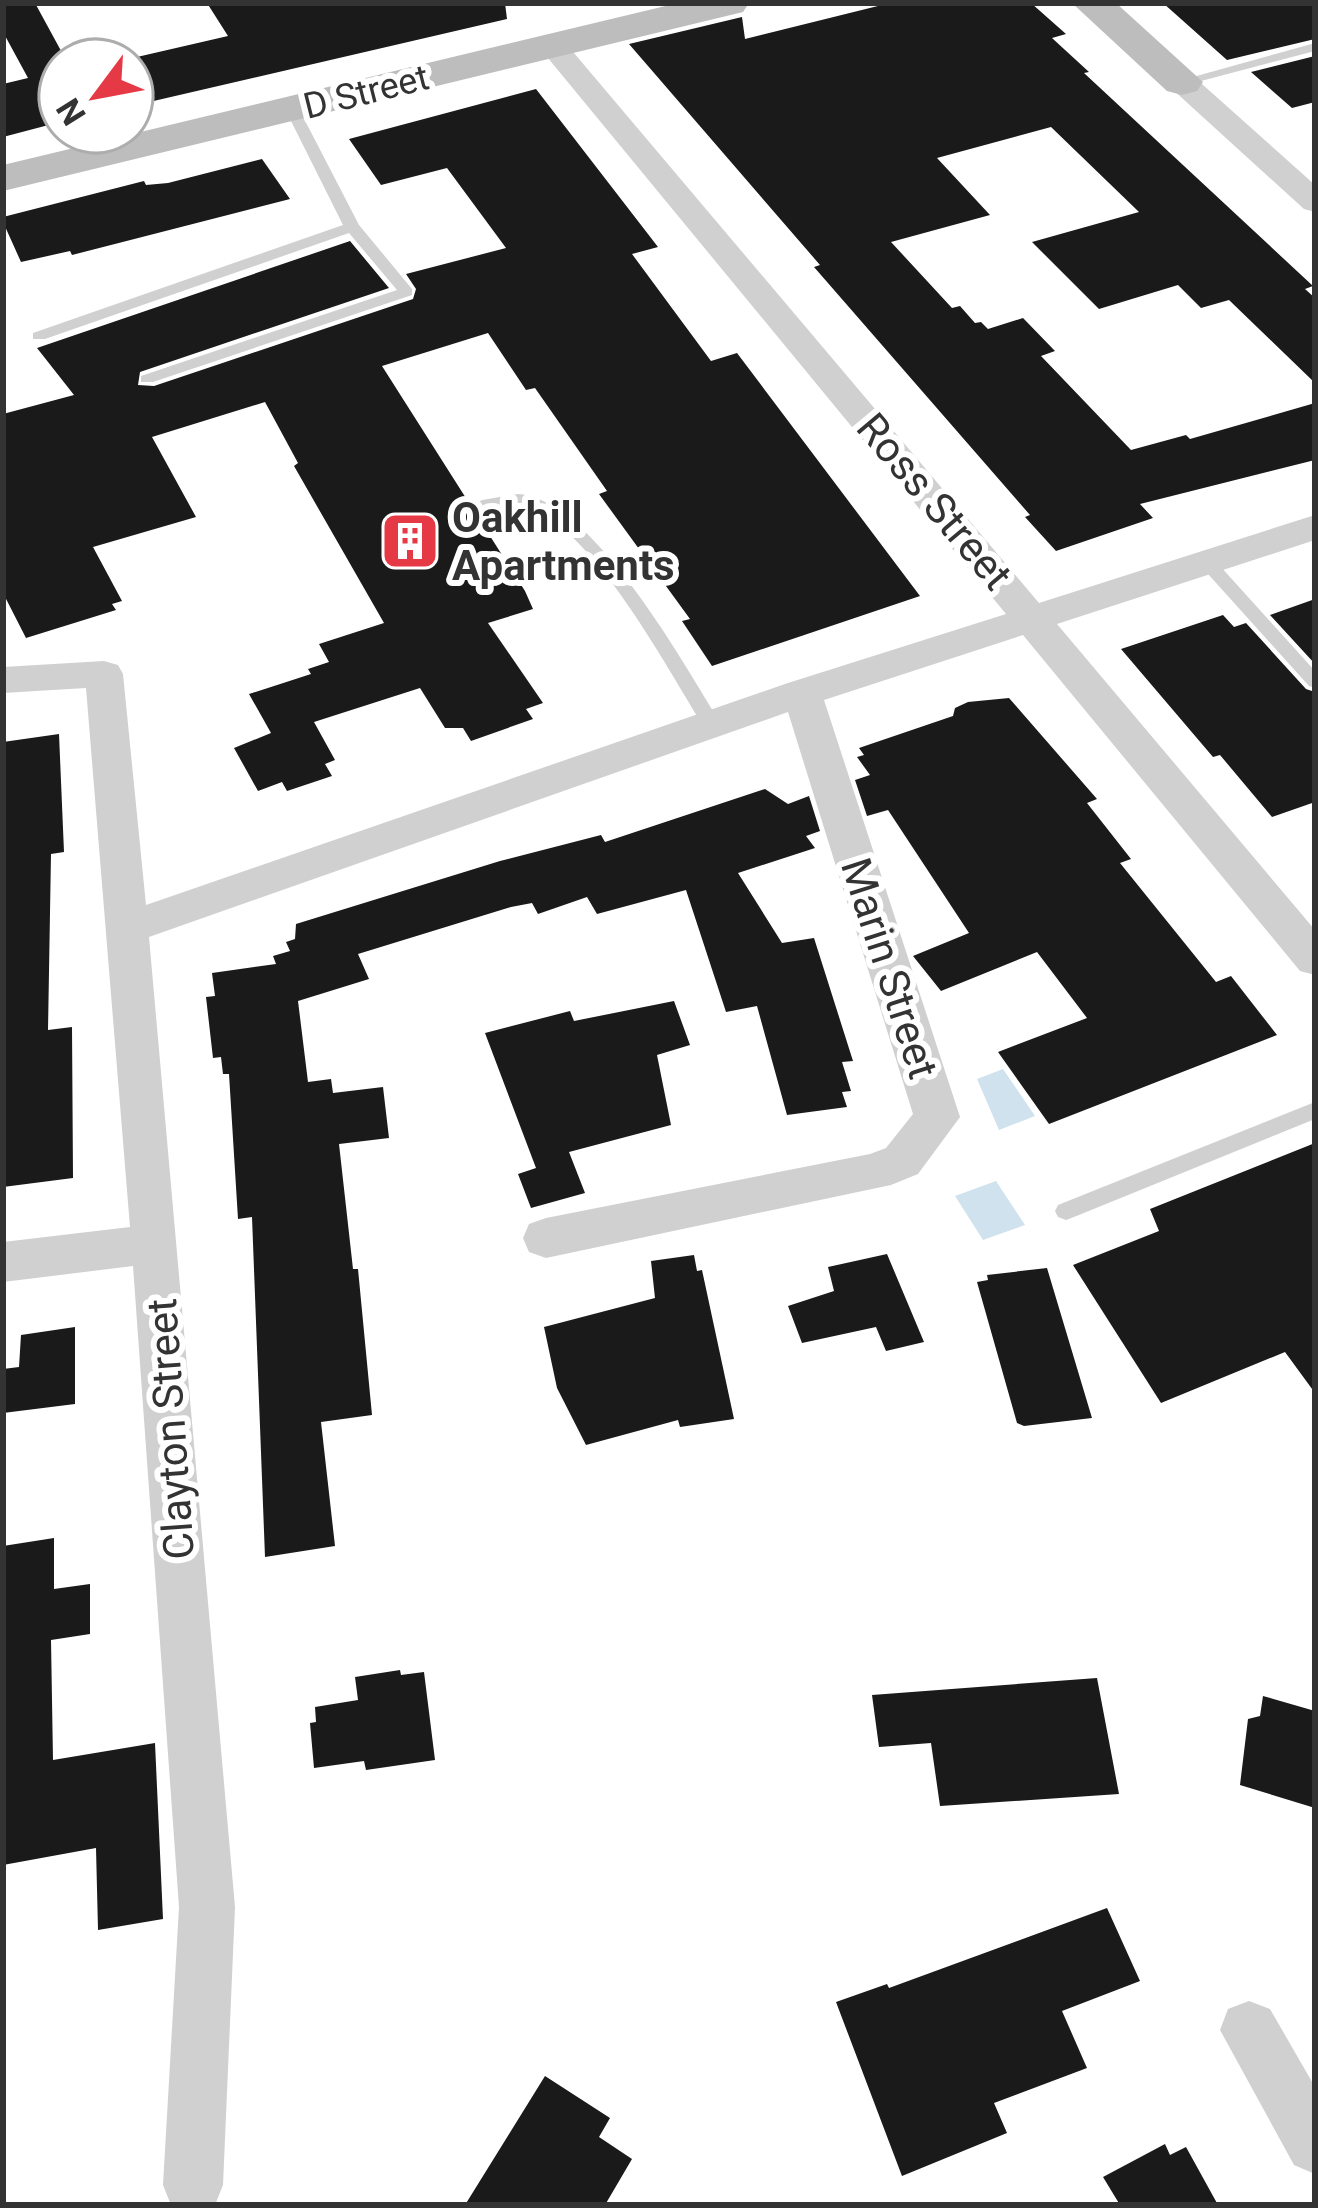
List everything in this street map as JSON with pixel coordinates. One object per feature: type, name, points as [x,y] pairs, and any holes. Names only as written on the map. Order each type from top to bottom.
[{"type":"street","points":[[1092,3],[1315,202]]},
{"type":"street","name":"D Street","points":[[3,178],[718,4]]},
{"type":"street","name":"Ross Street","points":[[553,46],[1315,959]]},
{"type":"street","points":[[125,929],[802,693],[1315,527]]},
{"type":"street","name":"Clayton Street","points":[[3,680],[104,674],[207,1907],[194,2185]]},
{"type":"street","name":"Marin Street","points":[[546,1238],[875,1172],[902,1161],[937,1117],[802,693]]},
{"type":"street","points":[[3,1262],[155,1244]]},
{"type":"street","points":[[1249,2030],[1315,2144]]},
{"type":"lane","points":[[1182,82],[1315,47]]},
{"type":"lane","points":[[147,379],[407,292],[352,227],[292,109]]},
{"type":"lane","points":[[38,336],[352,227]]},
{"type":"lane","points":[[482,505],[535,502],[560,518],[649,627],[712,724]]},
{"type":"lane","points":[[1205,560],[1315,682]]},
{"type":"lane","points":[[1066,1211],[1315,1110]]},
{"type":"water","points":[[1003,1069],[1035,1116],[999,1130],[977,1079]]},
{"type":"water","points":[[996,1181],[1025,1225],[983,1240],[955,1196]]},
{"type":"building","points":[[3,3],[35,3],[53,36],[36,36],[36,128],[3,137],[3,84],[28,78],[3,32]]},
{"type":"building","points":[[207,3],[505,3],[507,19],[156,100],[156,53],[228,36]]},
{"type":"building","points":[[890,3],[1031,3],[1066,34],[1052,38],[1313,286],[1305,289],[1315,298],[1315,383],[1229,300],[1201,308],[1178,285],[1099,309],[1032,242],[1139,212],[1051,127],[937,158],[990,215],[891,242],[952,308],[960,306],[975,323],[988,329],[1023,318],[1055,351],[1041,356],[1131,450],[1186,435],[1190,439],[1315,403],[1315,460],[1140,504],[1153,518],[1056,551],[814,267],[820,265],[629,44],[742,17],[745,39]]},
{"type":"building","points":[[1163,3],[1315,3],[1315,39],[1227,60]]},
{"type":"building","points":[[1315,56],[1315,102],[1292,108],[1251,72]]},
{"type":"building","points":[[536,89],[658,247],[632,254],[711,361],[737,353],[920,596],[712,666],[682,621],[690,619],[599,494],[607,491],[535,388],[526,390],[488,333],[382,366],[525,591],[533,609],[488,623],[543,703],[526,709],[533,719],[471,741],[463,728],[445,728],[420,688],[314,722],[335,760],[325,764],[332,776],[287,791],[282,782],[258,791],[234,748],[271,733],[249,694],[311,674],[308,669],[329,662],[319,644],[384,623],[294,466],[298,463],[265,402],[152,437],[196,517],[93,547],[122,601],[112,604],[116,610],[26,638],[3,593],[3,414],[74,395],[37,348],[350,241],[389,288],[140,372],[138,385],[154,386],[413,299],[416,289],[406,274],[506,248],[447,168],[381,185],[349,139]]},
{"type":"building","points":[[262,159],[290,199],[72,255],[70,251],[21,262],[3,222],[3,217],[144,181],[146,185],[168,183]]},
{"type":"building","points":[[1315,599],[1315,664],[1270,615]]},
{"type":"building","points":[[1223,615],[1234,627],[1246,623],[1306,689],[1315,692],[1315,802],[1272,817],[1220,755],[1213,757],[1121,649]]},
{"type":"building","points":[[1009,698],[1097,799],[1087,803],[1131,859],[1120,863],[1216,982],[1231,976],[1277,1035],[1049,1124],[998,1052],[1087,1018],[1037,952],[941,991],[913,956],[969,933],[888,810],[867,816],[855,780],[870,775],[857,757],[864,755],[859,748],[953,716],[955,708],[968,702]]},
{"type":"building","points":[[59,734],[64,852],[51,854],[48,1030],[72,1027],[73,1178],[3,1187],[3,742]]},
{"type":"building","points":[[765,789],[788,804],[809,796],[820,831],[806,836],[815,848],[738,873],[782,943],[814,938],[853,1061],[842,1062],[851,1091],[842,1092],[847,1107],[787,1115],[757,1006],[726,1012],[686,890],[597,914],[587,897],[538,914],[532,903],[511,907],[358,954],[369,979],[298,1001],[308,1082],[331,1079],[333,1093],[383,1087],[389,1138],[339,1144],[353,1269],[358,1269],[372,1415],[321,1422],[335,1546],[265,1557],[252,1217],[238,1219],[229,1074],[223,1074],[221,1057],[213,1058],[206,997],[215,996],[212,973],[276,964],[273,956],[290,951],[286,942],[295,939],[296,924],[500,861],[601,835],[605,842]]},
{"type":"building","points":[[674,1001],[690,1045],[657,1055],[671,1125],[569,1152],[585,1193],[531,1208],[518,1174],[536,1168],[485,1033],[570,1011],[574,1021]]},
{"type":"building","points":[[1315,1143],[1315,1393],[1285,1352],[1161,1403],[1073,1265],[1159,1231],[1150,1209]]},
{"type":"building","points":[[887,1254],[924,1342],[886,1351],[876,1327],[802,1343],[788,1306],[834,1291],[828,1267]]},
{"type":"building","points":[[694,1255],[697,1271],[702,1270],[734,1419],[680,1427],[678,1420],[586,1445],[557,1388],[544,1327],[655,1298],[651,1261]]},
{"type":"building","points":[[1047,1268],[1092,1418],[1024,1426],[1017,1423],[977,1282],[988,1280],[987,1275]]},
{"type":"building","points":[[75,1327],[75,1404],[3,1413],[3,1369],[19,1367],[21,1335]]},
{"type":"building","points":[[54,1538],[54,1589],[90,1584],[90,1634],[51,1640],[53,1760],[155,1743],[163,1919],[98,1930],[96,1848],[3,1865],[3,1546]]},
{"type":"building","points":[[400,1670],[401,1675],[424,1672],[435,1760],[366,1770],[364,1761],[314,1768],[310,1723],[316,1722],[315,1707],[358,1700],[355,1677]]},
{"type":"building","points":[[1097,1678],[1119,1794],[940,1806],[931,1743],[879,1747],[872,1695]]},
{"type":"building","points":[[1263,1696],[1315,1711],[1315,1808],[1240,1785],[1248,1719],[1260,1716]]},
{"type":"building","points":[[1107,1908],[1140,1981],[1062,2011],[1087,2068],[994,2103],[1007,2133],[902,2176],[836,2002],[887,1984],[889,1988]]},
{"type":"building","points":[[545,2076],[610,2118],[599,2137],[632,2159],[605,2205],[465,2205]]},
{"type":"building","points":[[1165,2144],[1170,2155],[1186,2147],[1218,2205],[1120,2205],[1103,2177]]},
{"type":"place","name":"Oakhill Apartments","points":[[410,541]]}]
